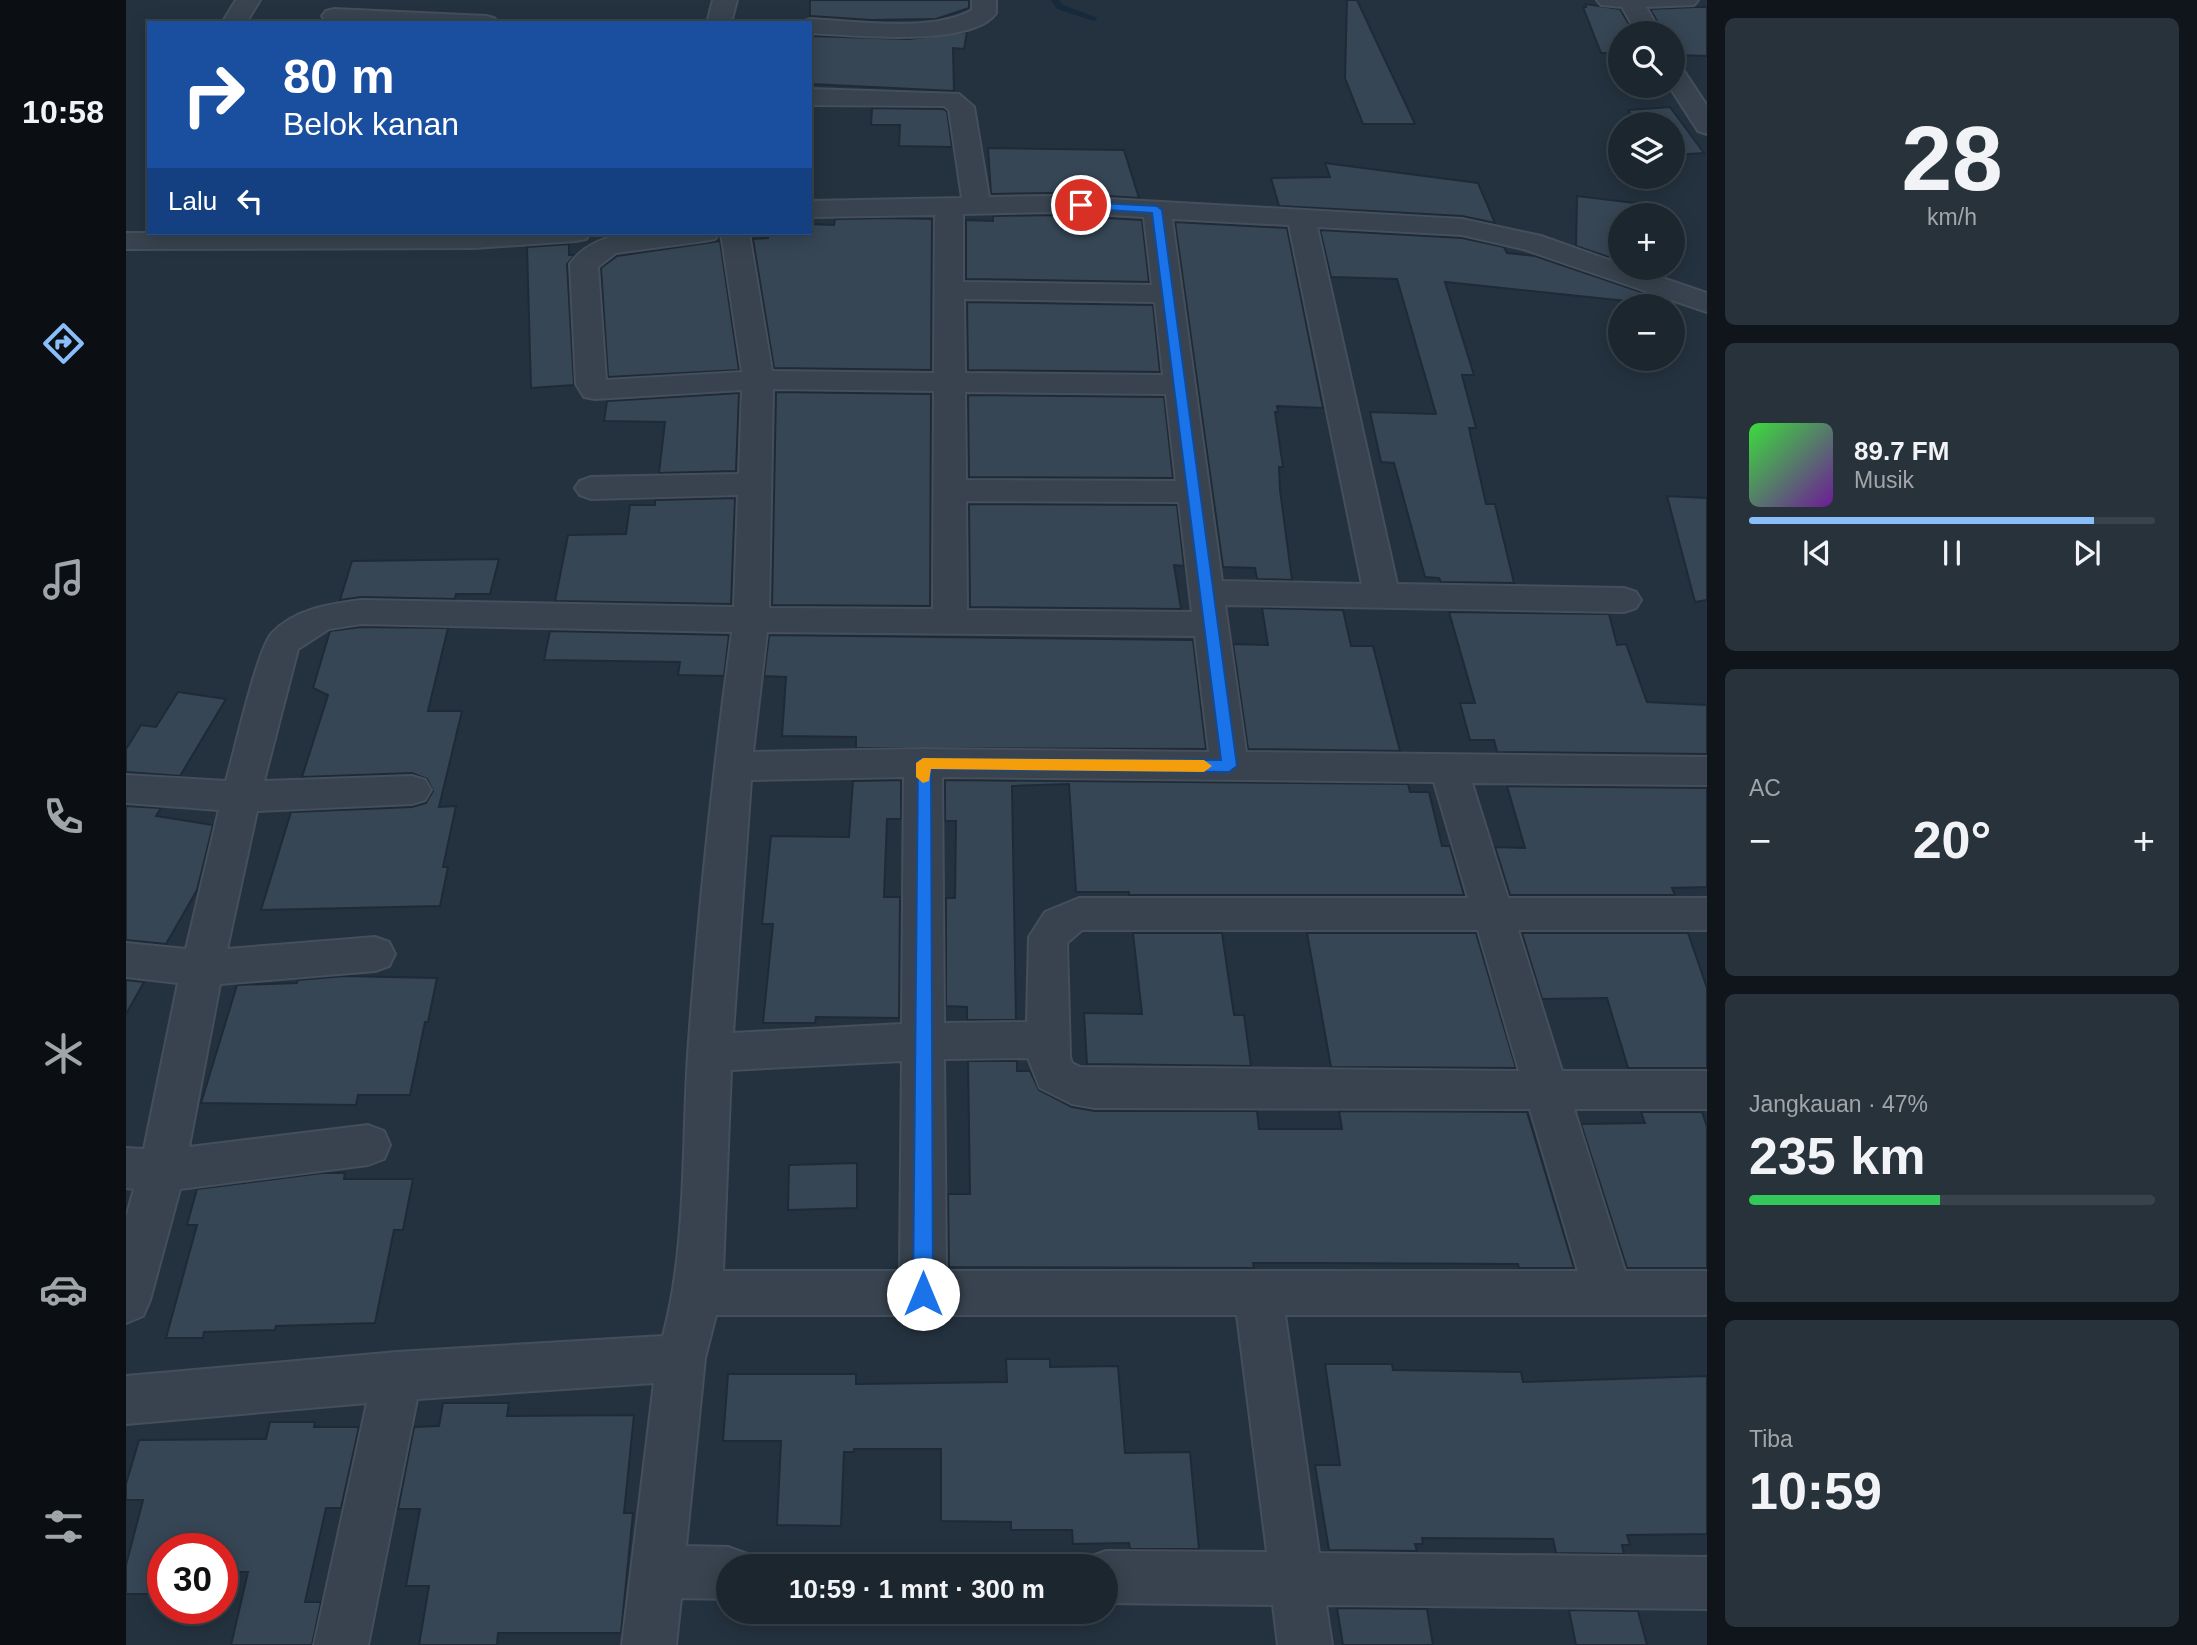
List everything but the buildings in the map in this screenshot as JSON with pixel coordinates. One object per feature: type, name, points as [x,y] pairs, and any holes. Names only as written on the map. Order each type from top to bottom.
[{"type":"street","points":[[235,21],[248,0]]},
{"type":"street","points":[[720,21],[725,0]]},
{"type":"street","points":[[812,26],[923,29],[951,26],[976,20],[984,13],[984,0]]},
{"type":"street","points":[[1609,0],[1686,0]]},
{"type":"street","points":[[1630,0],[1642,21]]},
{"type":"street","points":[[335,13],[456,21]]},
{"type":"street","points":[[1685,78],[1707,126]]},
{"type":"street","points":[[812,97],[950,99],[961,107],[963,204],[949,290],[950,622]]},
{"type":"street","points":[[812,209],[1056,204],[1462,227],[1500,233],[1707,303]]},
{"type":"street","points":[[1157,210],[1229,766]]},
{"type":"street","points":[[1301,218],[1382,596]]},
{"type":"street","points":[[139,237],[474,240],[547,235]]},
{"type":"street","points":[[690,235],[608,246],[584,264],[591,384],[599,392],[758,380],[1180,385]]},
{"type":"street","points":[[649,1645],[681,1358],[698,1293],[710,1053],[733,766],[751,620],[758,380],[735,235]]},
{"type":"street","points":[[949,290],[1168,295]]},
{"type":"street","points":[[591,488],[755,484]]},
{"type":"street","points":[[950,490],[1194,492]]},
{"type":"street","points":[[126,1300],[144,1169],[202,968],[241,797],[282,645],[294,631],[308,622],[361,612],[950,622],[1209,609],[1382,596],[1624,600]]},
{"type":"street","points":[[733,766],[923,763],[1707,771]]},
{"type":"street","points":[[923,763],[923,1294]]},
{"type":"street","points":[[1449,768],[1608,1293]]},
{"type":"street","points":[[126,789],[241,797],[412,790]]},
{"type":"street","points":[[1707,914],[1079,914],[1061,920],[1051,931],[1047,943],[1048,1040],[1055,1075],[1072,1085],[1095,1089],[1707,1090]]},
{"type":"street","points":[[126,960],[202,968],[375,954]]},
{"type":"street","points":[[710,1053],[924,1041],[1048,1040]]},
{"type":"street","points":[[144,1169],[368,1145]]},
{"type":"street","points":[[698,1293],[1707,1293]]},
{"type":"street","points":[[1258,1293],[1305,1645]]},
{"type":"street","points":[[126,1400],[397,1376],[681,1358]]},
{"type":"street","points":[[341,1645],[397,1376]]},
{"type":"street","points":[[657,1572],[716,1573]]},
{"type":"street","points":[[1118,1577],[1707,1583]]},
{"type":"waterway","points":[[1055,0],[1060,7],[1094,18]]},
{"type":"slow traffic","points":[[923,777],[923,763],[1204,766]]},
{"type":"route","points":[[923,1294],[923,763],[1229,766],[1157,210],[1081,205]]}]
